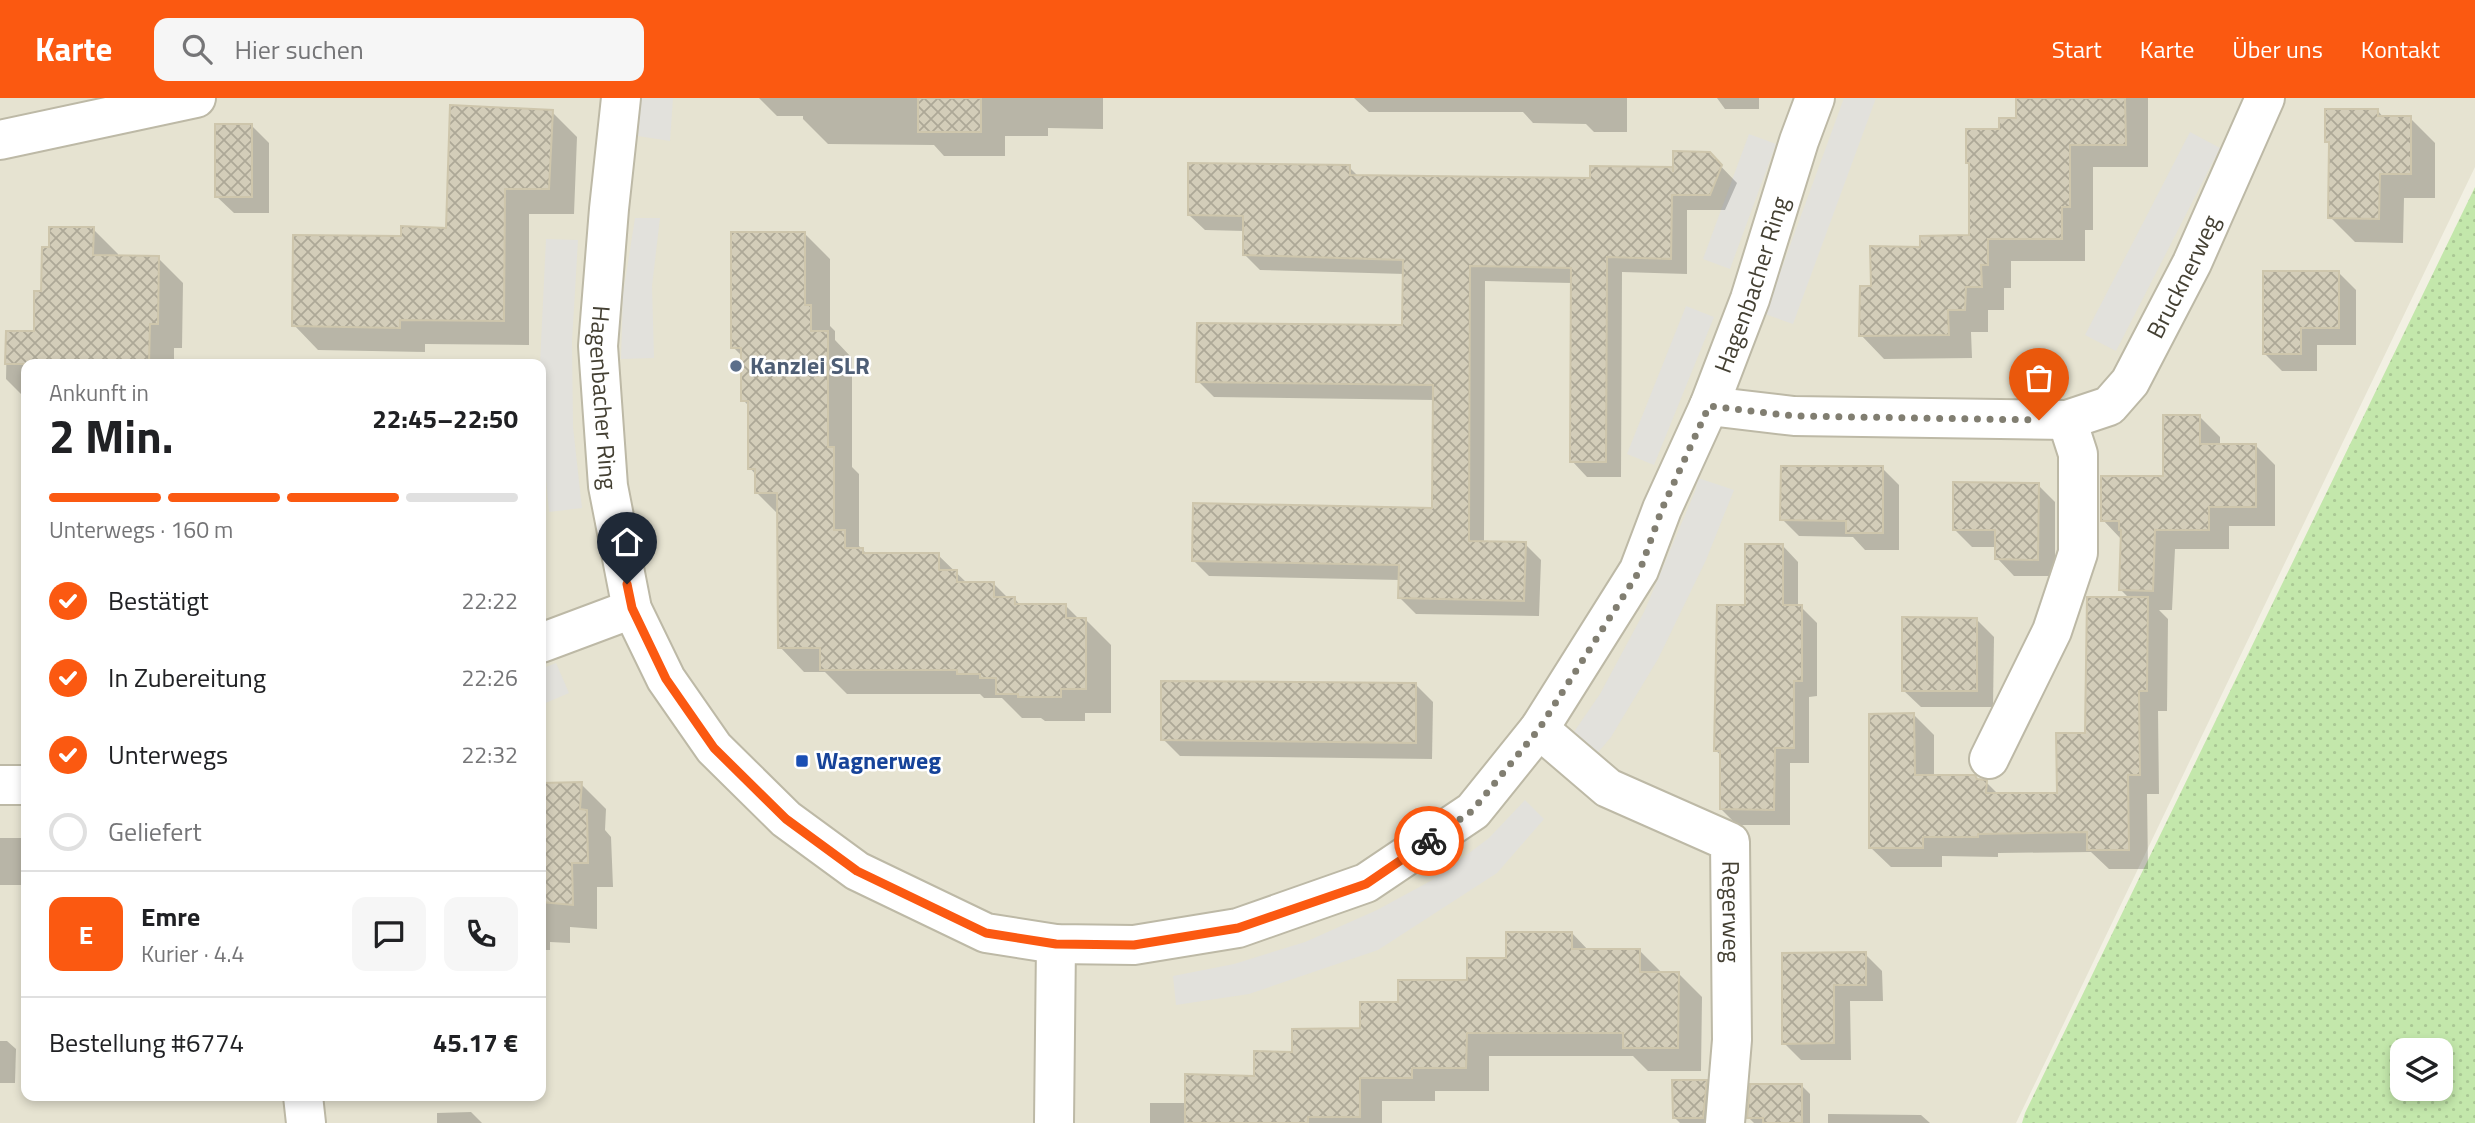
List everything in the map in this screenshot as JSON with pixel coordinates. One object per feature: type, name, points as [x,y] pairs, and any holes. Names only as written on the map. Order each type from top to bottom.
[{"type":"street","points":[[0,140],[76,110],[196,98]]},
{"type":"street","name":"Hagenbacher Ring","points":[[621,98],[598,346],[608,486],[632,608],[666,679],[714,748],[786,819],[857,871],[986,933],[1056,944],[1134,945],[1238,928],[1366,884],[1472,811],[1539,729],[1640,570],[1662,509],[1709,406],[1750,299],[1815,98]]},
{"type":"street","name":"Brucknerweg","points":[[1709,406],[1794,416],[2067,420],[2109,406],[2130,382],[2192,263],[2265,98]]},
{"type":"street","points":[[1989,759],[2052,631],[2078,553],[2078,454],[2067,420]]},
{"type":"street","points":[[546,641],[632,608]]},
{"type":"street","name":"Regerweg","points":[[1539,729],[1608,788],[1730,842],[1731,1040],[1725,1123]]},
{"type":"street","points":[[0,785],[21,785]]},
{"type":"street","points":[[1054,1123],[1056,944]]},
{"type":"street","points":[[304,1101],[306,1123]]},
{"type":"shaded area","points":[[0,98],[2475,98],[2475,167],[2016,1123],[0,1123]]},
{"type":"shaded area","points":[[640,98],[673,98],[670,141],[638,136]]},
{"type":"shaded area","points":[[1844,98],[1876,98],[1793,324],[1765,314]]},
{"type":"shaded area","points":[[2190,132],[2220,148],[2116,351],[2085,335]]},
{"type":"shaded area","points":[[1749,134],[1776,144],[1730,269],[1703,259]]},
{"type":"shaded area","points":[[635,218],[660,218],[652,286],[654,358],[621,359],[623,294]]},
{"type":"shaded area","points":[[546,239],[578,240],[572,342],[573,427],[582,508],[549,512],[546,479],[546,359],[540,359]]},
{"type":"shaded area","points":[[1686,306],[1714,317],[1654,465],[1627,454]]},
{"type":"shaded area","points":[[1698,478],[1734,490],[1706,560],[1658,659],[1611,737],[1590,762],[1565,745],[1600,694],[1644,612],[1696,489]]},
{"type":"shaded area","points":[[556,663],[569,693],[546,703],[546,667]]},
{"type":"shaded area","points":[[1525,800],[1544,819],[1497,873],[1378,950],[1249,994],[1176,1005],[1173,976],[1234,964],[1305,942],[1377,910],[1436,878],[1489,838]]},
{"type":"green space","points":[[2475,187],[2475,1123],[2022,1123],[2025,1113]]},
{"type":"building","points":[[918,98],[981,98],[981,132],[918,132]]},
{"type":"building","points":[[2016,98],[2125,98],[2126,145],[2070,145],[2070,207],[2062,207],[2062,239],[1988,239],[1988,265],[1981,265],[1982,287],[1966,287],[1965,310],[1948,310],[1949,335],[1859,336],[1860,286],[1871,286],[1870,246],[1920,247],[1920,236],[1969,235],[1966,129],[1999,129],[1999,118],[2016,118]]},
{"type":"building","points":[[450,105],[553,110],[549,189],[505,189],[504,321],[400,320],[400,328],[292,326],[293,235],[401,236],[401,226],[446,228]]},
{"type":"building","points":[[2325,109],[2378,109],[2378,116],[2411,116],[2411,174],[2380,174],[2379,219],[2328,218],[2329,142],[2325,142]]},
{"type":"building","points":[[215,124],[252,124],[252,197],[215,197]]},
{"type":"building","points":[[1673,151],[1710,152],[1722,165],[1710,195],[1672,195],[1671,259],[1607,257],[1606,462],[1570,462],[1571,268],[1470,266],[1469,541],[1526,542],[1524,601],[1398,598],[1399,565],[1192,561],[1193,503],[1432,508],[1433,385],[1196,382],[1197,323],[1402,325],[1403,260],[1243,255],[1243,216],[1188,215],[1188,163],[1350,165],[1350,175],[1590,178],[1590,166],[1673,167]]},
{"type":"building","points":[[49,227],[94,227],[93,255],[159,256],[158,324],[150,324],[149,359],[21,359],[21,364],[5,364],[6,331],[34,331],[34,291],[41,291],[42,247],[49,247]]},
{"type":"building","points":[[731,232],[805,232],[805,305],[811,305],[811,331],[828,331],[828,447],[834,447],[834,530],[845,530],[845,548],[863,548],[863,553],[939,553],[939,570],[957,570],[957,582],[994,582],[994,597],[1015,597],[1015,604],[1066,604],[1066,618],[1086,618],[1086,689],[1061,689],[1061,697],[1018,697],[1018,694],[996,694],[996,678],[980,678],[980,674],[957,674],[957,670],[820,670],[820,648],[778,648],[777,493],[755,493],[755,469],[748,469],[748,401],[741,401],[741,348],[731,348]]},
{"type":"building","points":[[2263,271],[2339,271],[2339,328],[2301,328],[2301,354],[2263,354]]},
{"type":"building","points":[[2163,415],[2200,415],[2200,444],[2256,444],[2256,507],[2209,507],[2209,530],[2155,530],[2153,591],[2119,590],[2121,530],[2119,521],[2101,521],[2101,476],[2163,476]]},
{"type":"building","points":[[1781,466],[1883,466],[1883,533],[1846,533],[1846,521],[1780,520]]},
{"type":"building","points":[[1953,482],[2039,483],[2038,560],[1995,559],[1995,530],[1953,530]]},
{"type":"building","points":[[1745,544],[1783,544],[1783,605],[1802,605],[1802,681],[1794,681],[1794,748],[1775,748],[1774,810],[1720,809],[1720,751],[1714,751],[1717,605],[1745,605]]},
{"type":"building","points":[[2087,597],[2148,597],[2147,691],[2139,691],[2140,775],[2128,775],[2129,850],[2087,850],[2087,832],[1923,837],[1923,848],[1869,848],[1869,714],[1914,713],[1915,775],[1975,775],[1977,779],[1987,780],[1986,793],[2057,793],[2056,733],[2085,733]]},
{"type":"building","points":[[1902,617],[1977,618],[1977,691],[1902,691]]},
{"type":"building","points":[[1161,681],[1416,683],[1416,743],[1161,740]]},
{"type":"building","points":[[582,782],[580,809],[587,810],[588,863],[572,863],[573,905],[546,902],[546,783]]},
{"type":"building","points":[[1506,932],[1572,932],[1572,949],[1640,949],[1640,972],[1679,972],[1678,1048],[1623,1048],[1623,1033],[1467,1033],[1466,1068],[1412,1068],[1412,1078],[1360,1078],[1360,1117],[1308,1117],[1308,1123],[1185,1123],[1185,1074],[1254,1076],[1254,1051],[1292,1052],[1292,1029],[1360,1028],[1360,1002],[1398,1002],[1398,980],[1467,980],[1467,958],[1506,958]]},
{"type":"building","points":[[1866,952],[1866,985],[1834,985],[1834,1043],[1782,1044],[1782,953]]},
{"type":"building","points":[[1672,1080],[1707,1080],[1703,1118],[1673,1118]]},
{"type":"building","points":[[1750,1084],[1802,1084],[1802,1123],[1763,1123],[1763,1118],[1747,1118]]},
{"type":"way so far","points":[[1429,841],[1472,811],[1539,729],[1640,570],[1662,509],[1709,406],[1794,416],[2039,420]]},
{"type":"place","name":"Kanzlei SLR","points":[[736,366]]},
{"type":"place","name":"Wagnerweg","points":[[802,761]]},
{"type":"route","points":[[627,584],[632,608],[666,679],[714,748],[786,819],[857,871],[986,933],[1056,944],[1134,945],[1238,928],[1366,884],[1429,841]]}]
